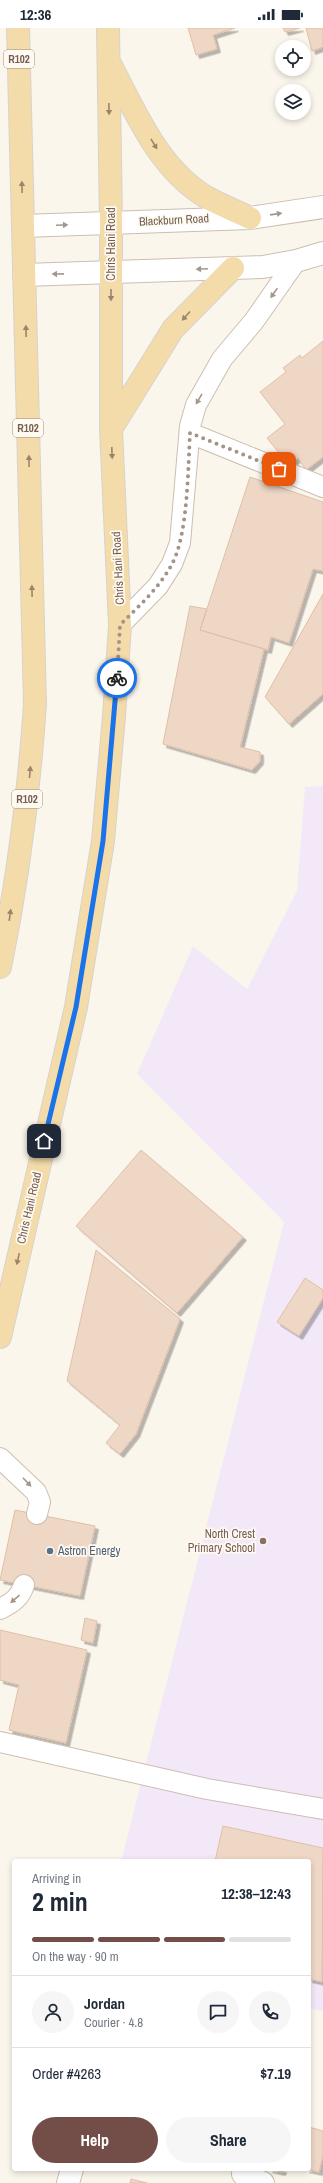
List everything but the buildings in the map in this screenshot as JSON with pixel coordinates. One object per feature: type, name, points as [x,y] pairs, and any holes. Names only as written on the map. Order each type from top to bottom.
[{"type":"main road","name":"R102","points":[[0,967],[10,921],[30,776],[35,704],[18,28]]},
{"type":"main road","name":"Chris Hani Road","points":[[0,1337],[76,1007],[103,841],[120,625],[111,429],[111,223],[108,28]]},
{"type":"main road","points":[[108,61],[158,151],[186,182],[206,196],[250,218]]},
{"type":"main road","points":[[111,429],[174,329],[233,268]]},
{"type":"street","name":"Blackburn Road","points":[[24,226],[250,218],[323,207]]},
{"type":"street","points":[[24,275],[263,267],[296,261],[323,253]]},
{"type":"street","points":[[68,2183],[71,2171]]},
{"type":"street","points":[[242,2174],[263,2183]]},
{"type":"lane","points":[[120,625],[158,586],[172,564],[180,543],[190,433],[196,405],[222,359],[254,321],[296,261]]},
{"type":"lane","points":[[190,433],[323,487]]},
{"type":"lane","points":[[0,1458],[36,1492],[40,1502],[37,1514]]},
{"type":"lane","points":[[0,1609],[11,1604],[22,1594],[24,1585]]},
{"type":"lane","points":[[0,1742],[207,1789],[323,1809]]},
{"type":"shaded area","name":"North Crest Primary School","points":[[323,786],[323,2011],[311,2008],[311,1859],[122,1859],[284,1222],[137,1074],[193,946],[247,989],[297,891],[305,787]]},
{"type":"way so far","points":[[117,678],[120,625],[158,586],[172,564],[180,543],[190,433],[279,469]]},
{"type":"place","name":"North Crest Primary School","points":[[263,1541]]},
{"type":"place","name":"Astron Energy","points":[[50,1551]]},
{"type":"route","points":[[44,1141],[76,1007],[103,841],[117,678]]}]
